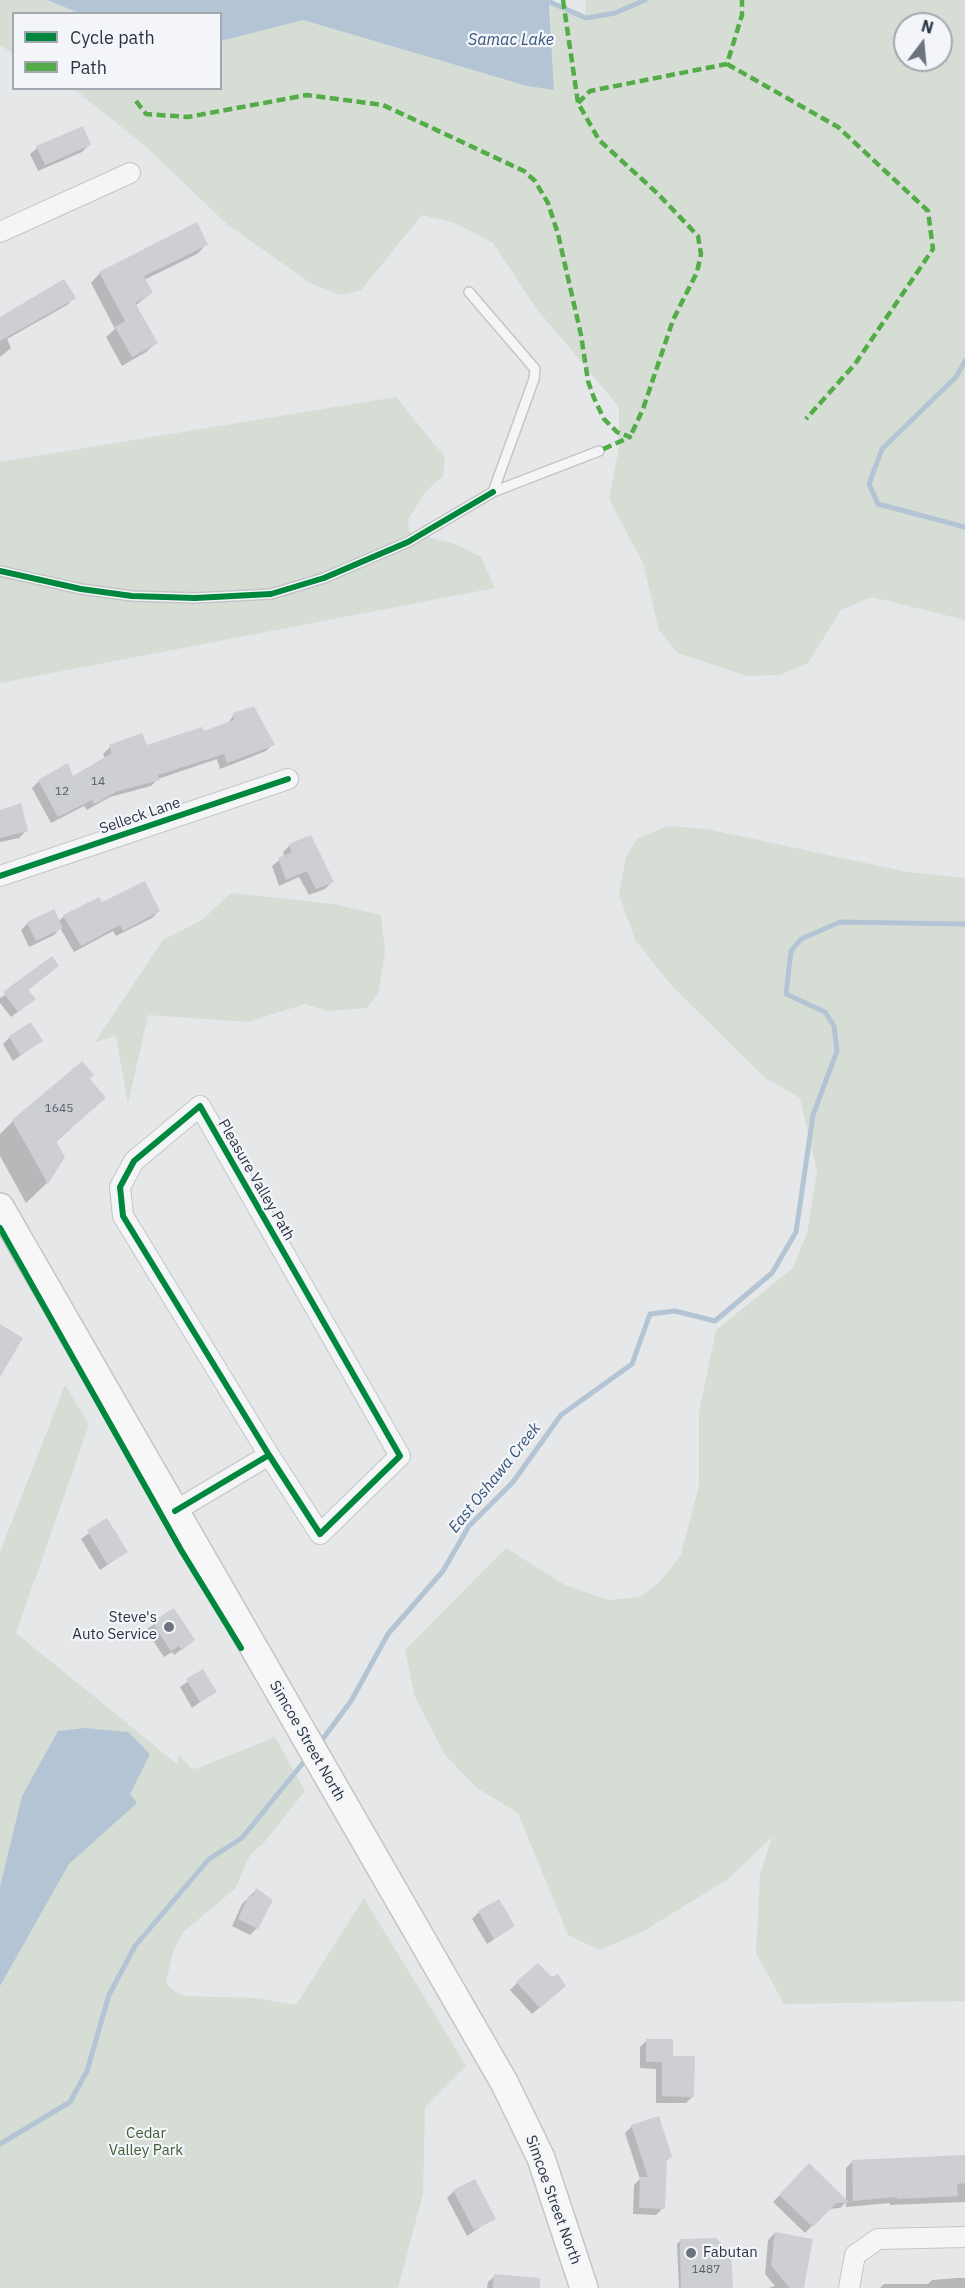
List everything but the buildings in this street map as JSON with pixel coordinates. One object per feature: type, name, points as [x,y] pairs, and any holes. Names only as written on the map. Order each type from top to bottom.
[{"type":"main road","name":"Simcoe Street North","points":[[3,1221],[175,1511],[504,2082],[541,2158],[584,2288]]},
{"type":"street","points":[[0,232],[130,173]]},
{"type":"street","name":"Selleck Lane","points":[[0,876],[288,778]]},
{"type":"street","name":"Pleasure Valley Path","points":[[200,1106],[400,1456],[320,1534],[269,1455],[123,1216],[120,1187],[134,1161],[200,1106]]},
{"type":"street","points":[[175,1511],[269,1455]]},
{"type":"street","points":[[849,2288],[855,2255],[879,2239],[965,2237]]},
{"type":"lane","points":[[469,292],[535,369],[534,379],[493,492]]},
{"type":"lane","points":[[0,571],[81,589],[132,596],[195,598],[271,594],[324,578],[408,542],[493,492],[599,451]]},
{"type":"green space","points":[[0,0],[46,0],[76,12],[12,12],[12,52],[0,45]]},
{"type":"green space","points":[[586,0],[965,0],[965,620],[872,597],[841,610],[808,663],[780,675],[747,676],[678,653],[659,630],[643,563],[609,499],[619,447],[619,407],[536,308],[493,243],[455,223],[422,215],[361,290],[341,295],[312,284],[228,225],[143,144],[75,90],[222,90],[222,41],[303,20],[527,86],[554,90],[550,2],[585,17]]},
{"type":"green space","points":[[396,397],[445,457],[443,476],[425,492],[408,520],[409,532],[455,544],[481,557],[495,588],[0,683],[0,462]]},
{"type":"green space","points":[[668,826],[707,829],[907,872],[965,878],[965,2001],[784,2004],[756,1953],[760,1874],[772,1837],[728,1879],[642,1932],[599,1950],[568,1935],[518,1813],[477,1788],[445,1755],[415,1697],[405,1650],[506,1548],[565,1585],[609,1600],[639,1597],[659,1583],[681,1555],[699,1485],[699,1412],[716,1330],[793,1268],[807,1233],[817,1172],[800,1098],[765,1078],[672,986],[635,940],[619,894],[626,857],[638,838]]},
{"type":"green space","points":[[231,893],[334,904],[381,915],[385,952],[378,994],[367,1008],[327,1011],[305,1004],[248,1022],[148,1015],[128,1104],[116,1036],[95,1042],[163,940],[202,920]]},
{"type":"green space","name":"Cedar Valley Park","points":[[65,1385],[89,1425],[16,1633],[177,1764],[179,1755],[192,1769],[198,1768],[275,1737],[305,1791],[263,1844],[250,1855],[235,1889],[184,1931],[174,1949],[166,1982],[170,1988],[183,1996],[255,1998],[296,2005],[364,1898],[466,2066],[425,2107],[423,2194],[398,2288],[0,2288],[0,1552]]},
{"type":"water","name":"Samac Lake","points":[[47,0],[549,0],[554,90],[527,86],[303,20],[222,41],[222,12],[77,12]]},
{"type":"water","points":[[85,1728],[128,1732],[150,1754],[130,1794],[137,1803],[69,1864],[0,1986],[0,1887],[22,1796],[58,1731]]},
{"type":"waterway","name":"East Oshawa Creek","points":[[550,2],[586,18],[615,13],[645,0]]},
{"type":"waterway","name":"East Oshawa Creek","points":[[965,361],[956,377],[882,449],[869,484],[878,504],[965,527]]},
{"type":"waterway","name":"East Oshawa Creek","points":[[319,1744],[351,1701],[388,1634],[443,1571],[469,1526],[513,1482],[561,1415],[632,1364],[650,1314],[675,1311],[715,1321],[772,1273],[796,1232],[813,1115],[837,1051],[834,1026],[825,1012],[786,994],[791,951],[801,939],[840,922],[965,924]]},
{"type":"waterway","name":"East Oshawa Creek","points":[[0,2144],[70,2102],[87,2071],[109,1995],[135,1946],[209,1859],[242,1838],[307,1758]]},
{"type":"marked path","points":[[563,0],[578,103],[599,140],[657,193],[698,236],[701,254],[697,272],[673,320],[643,409],[630,437]]},
{"type":"marked path","points":[[578,103],[590,91],[727,64],[742,15],[742,0]]},
{"type":"marked path","points":[[727,64],[838,127],[928,211],[933,249],[855,364],[806,419]]},
{"type":"marked path","points":[[136,101],[146,114],[188,117],[307,95],[383,105],[524,171],[535,181],[548,203],[558,234],[581,335],[588,381],[594,398],[604,419],[617,432],[630,437],[599,451]]},
{"type":"cycle path","points":[[0,571],[81,589],[132,596],[195,598],[271,594],[324,578],[408,542],[493,492]]},
{"type":"cycle path","points":[[0,876],[288,779]]},
{"type":"cycle path","points":[[175,1511],[269,1455],[320,1534],[400,1456],[200,1106],[134,1161],[120,1187],[123,1216],[269,1455]]},
{"type":"cycle path","points":[[0,1228],[181,1550],[241,1648]]},
{"type":"place","name":"Steve's Auto Service","points":[[169,1627]]},
{"type":"place","name":"Fabutan","points":[[691,2253]]}]
